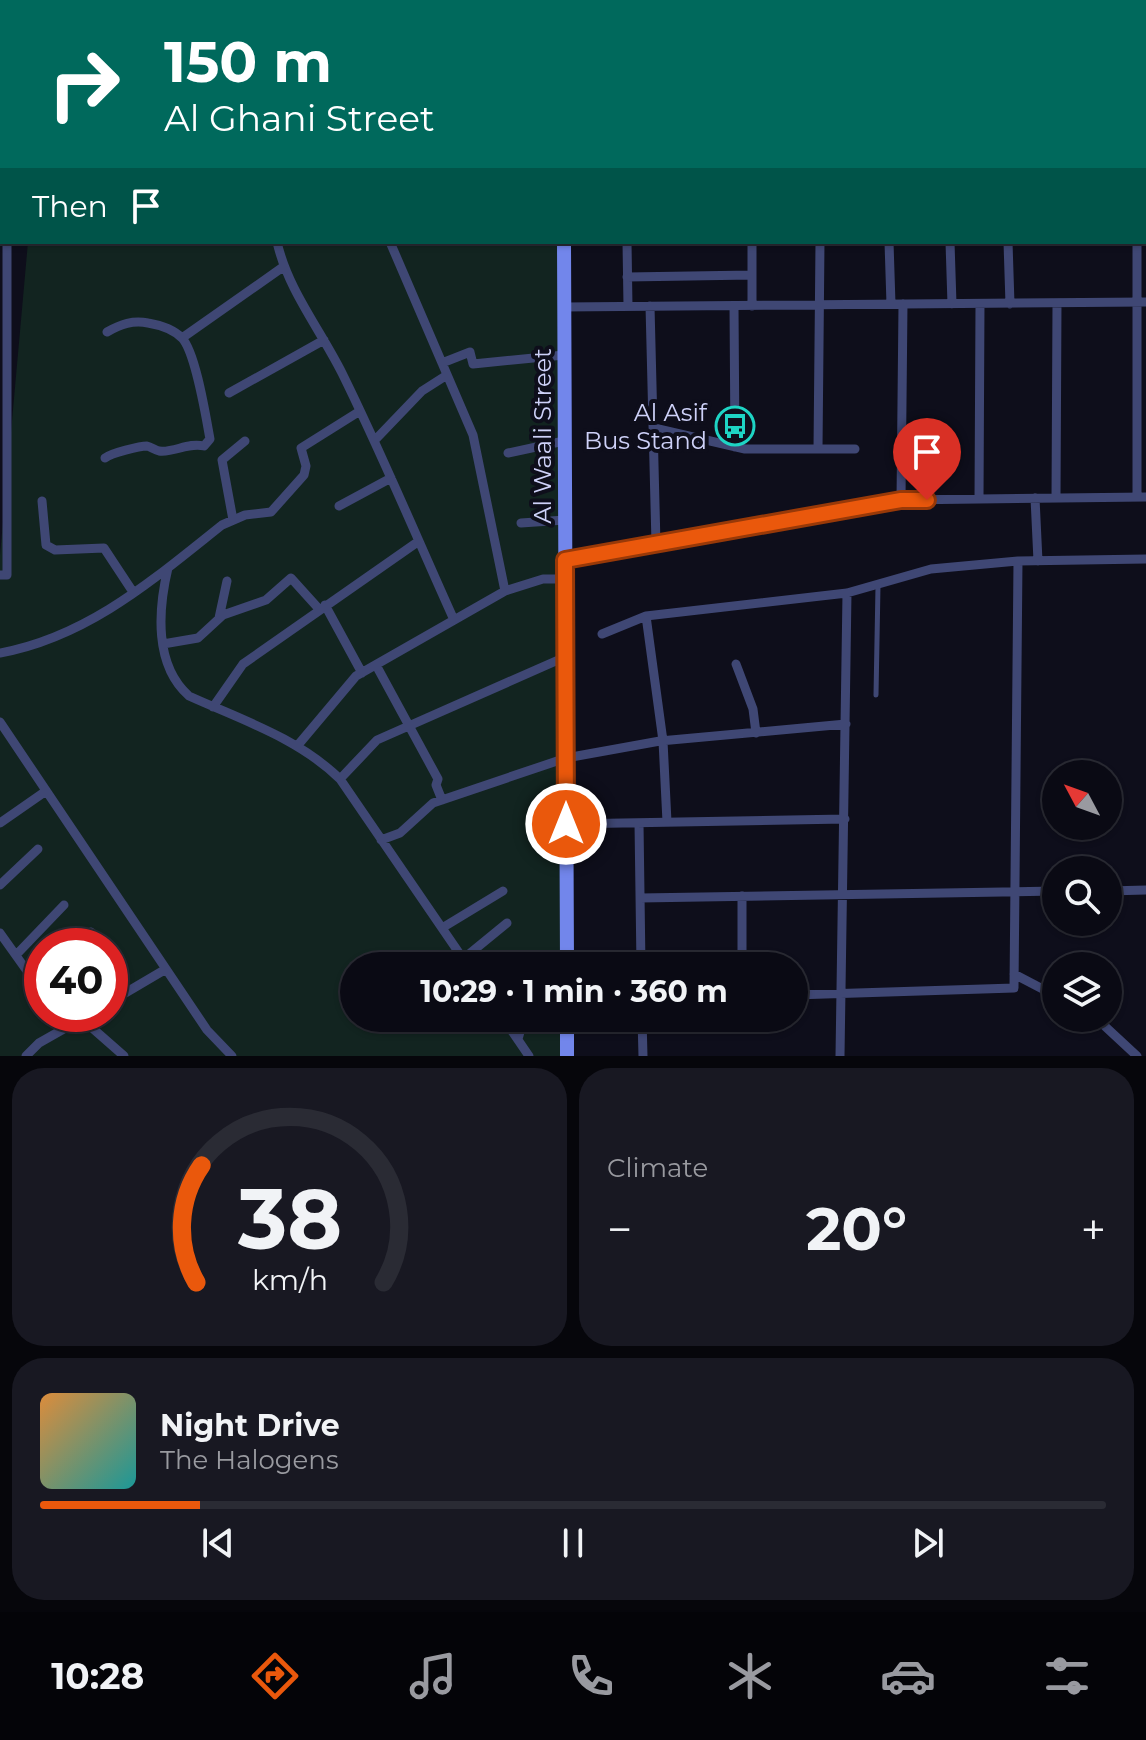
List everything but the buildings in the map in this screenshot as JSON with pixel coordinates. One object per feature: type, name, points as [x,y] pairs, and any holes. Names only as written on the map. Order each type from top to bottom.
[{"type":"street","points":[[0,575],[7,575],[4,483],[7,244]]},
{"type":"street","points":[[277,244],[283,267],[375,440],[454,620]]},
{"type":"street","points":[[391,244],[480,461],[505,591]]},
{"type":"street","name":"Al Waali Street","points":[[564,244],[567,952]]},
{"type":"street","points":[[627,244],[628,306]]},
{"type":"street","points":[[752,244],[752,306]]},
{"type":"street","points":[[818,449],[820,244]]},
{"type":"street","points":[[889,244],[891,304]]},
{"type":"street","points":[[950,244],[952,304]]},
{"type":"street","points":[[1008,244],[1010,304]]},
{"type":"street","points":[[565,560],[901,500],[1141,497],[1142,302],[1137,244]]},
{"type":"street","points":[[182,338],[283,267]]},
{"type":"street","points":[[627,277],[752,275]]},
{"type":"street","points":[[564,307],[1142,302]]},
{"type":"street","points":[[1056,498],[1057,303]]},
{"type":"street","points":[[901,500],[903,304]]},
{"type":"street","points":[[979,499],[980,304]]},
{"type":"street","points":[[650,306],[656,544]]},
{"type":"street","points":[[734,306],[735,447]]},
{"type":"street","points":[[105,458],[114,452],[131,452],[144,446],[162,451],[209,443],[202,394],[182,338],[165,328],[141,322],[127,322],[107,332]]},
{"type":"street","points":[[229,393],[324,340]]},
{"type":"street","points":[[442,363],[470,352],[473,364],[564,355]]},
{"type":"street","points":[[375,440],[422,391],[447,375]]},
{"type":"street","points":[[0,653],[32,647],[93,622],[233,520],[271,512],[304,475],[306,466],[301,448],[360,411]]},
{"type":"street","points":[[654,428],[735,447],[855,449]]},
{"type":"street","points":[[233,520],[222,460],[245,441]]},
{"type":"street","points":[[508,453],[564,441]]},
{"type":"street","points":[[339,506],[391,478]]},
{"type":"street","points":[[1035,498],[1038,561]]},
{"type":"street","points":[[42,501],[46,545],[55,550],[104,548],[133,592]]},
{"type":"street","points":[[521,523],[565,520]]},
{"type":"street","points":[[213,707],[243,664],[419,541]]},
{"type":"street","points":[[602,634],[646,616],[847,593],[931,569],[1018,561],[1146,559]]},
{"type":"street","points":[[808,994],[1014,988],[1018,561]]},
{"type":"street","points":[[168,568],[160,630],[169,671],[179,687],[213,707],[298,745],[340,779],[458,952]]},
{"type":"street","points":[[163,644],[198,638],[219,618],[266,600],[291,578],[322,607],[362,673]]},
{"type":"street","points":[[298,745],[362,673],[505,591],[543,579],[565,579]]},
{"type":"street","points":[[219,618],[227,581]]},
{"type":"street","points":[[840,1056],[847,593]]},
{"type":"street","points":[[646,616],[663,741],[667,822]]},
{"type":"street","points":[[340,779],[377,740],[565,657]]},
{"type":"street","points":[[736,664],[753,709],[756,733]]},
{"type":"street","points":[[376,665],[438,779],[436,785],[442,800]]},
{"type":"street","points":[[381,840],[400,833],[433,803],[566,758],[663,741],[846,724]]},
{"type":"street","points":[[1,726],[207,1030],[232,1056]]},
{"type":"street","points":[[0,823],[46,791]]},
{"type":"street","points":[[566,824],[845,819]]},
{"type":"street","points":[[639,823],[641,952]]},
{"type":"street","points":[[0,885],[38,849]]},
{"type":"street","points":[[1122,891],[1146,890]]},
{"type":"street","points":[[442,928],[503,891]]},
{"type":"street","points":[[640,898],[1042,891]]},
{"type":"street","points":[[742,896],[742,952]]},
{"type":"street","points":[[16,955],[64,905]]},
{"type":"street","points":[[477,952],[507,923]]},
{"type":"street","points":[[0,933],[24,965]]},
{"type":"street","points":[[128,991],[166,969]]},
{"type":"street","points":[[1014,974],[1042,989]]},
{"type":"street","points":[[26,1056],[39,1043],[59,1032]]},
{"type":"street","points":[[101,1032],[124,1056]]},
{"type":"street","points":[[513,1032],[529,1056]]},
{"type":"street","points":[[518,1039],[520,1032]]},
{"type":"street","points":[[567,1032],[567,1056]]},
{"type":"street","points":[[642,1032],[643,1056]]},
{"type":"street","points":[[1111,1032],[1137,1056]]},
{"type":"lane","points":[[876,695],[878,586]]},
{"type":"green space","points":[[28,244],[564,244],[567,952],[340,952],[340,1032],[567,1032],[568,1056],[0,1056],[0,555]]},
{"type":"place","name":"Al Asif Bus Stand","points":[[735,426]]},
{"type":"route","points":[[566,824],[565,560],[901,500],[927,500]]}]
